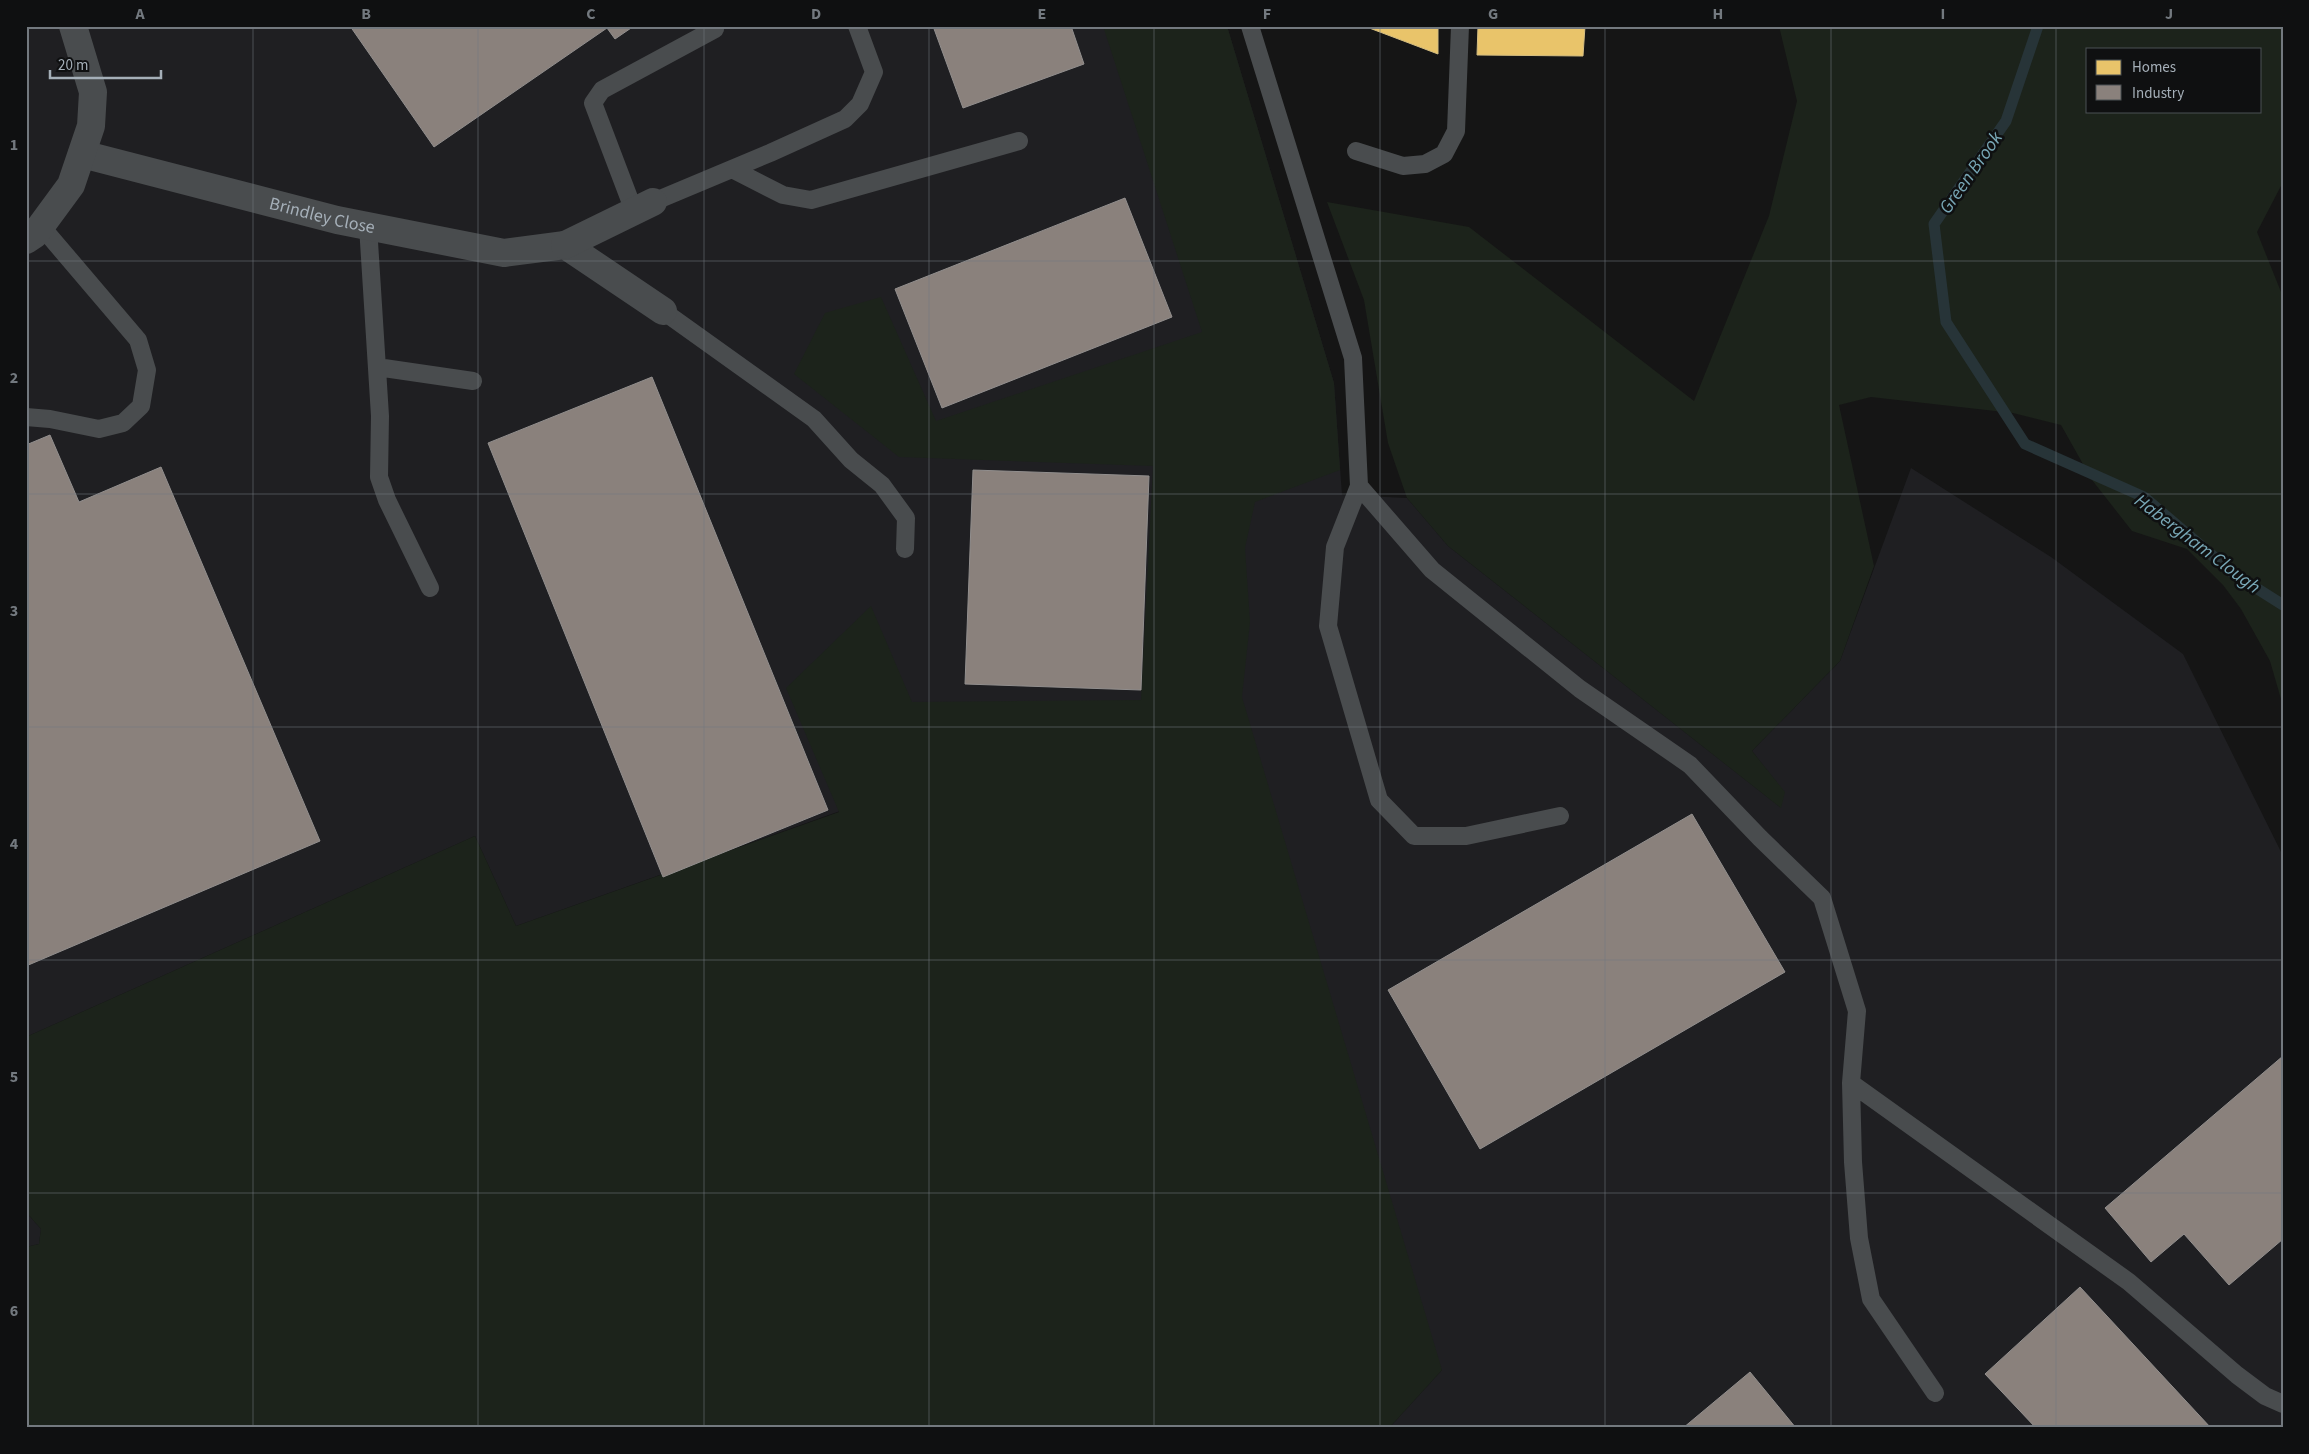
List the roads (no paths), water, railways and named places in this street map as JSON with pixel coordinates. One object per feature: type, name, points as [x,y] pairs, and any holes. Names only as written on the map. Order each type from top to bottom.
[{"type":"street","points":[[34,233],[71,185],[91,126],[93,92],[74,26]]},
{"type":"street","name":"Brindley Close","points":[[82,154],[368,226],[504,253],[565,245],[644,206]]},
{"type":"street","points":[[565,245],[663,312]]},
{"type":"lane","points":[[715,29],[602,90],[592,103],[644,206],[838,122],[860,104],[874,72],[856,26]]},
{"type":"lane","points":[[1250,26],[1353,358],[1359,486],[1335,548],[1328,626],[1379,800],[1414,836],[1466,836],[1560,816]]},
{"type":"lane","points":[[1356,151],[1403,166],[1425,164],[1444,154],[1456,131],[1460,26]]},
{"type":"lane","points":[[732,169],[783,195],[811,200],[1019,141]]},
{"type":"lane","points":[[368,226],[380,416],[379,477],[386,500],[430,588]]},
{"type":"lane","points":[[26,416],[50,419],[99,430],[123,423],[141,406],[147,370],[138,340],[34,233]]},
{"type":"lane","points":[[663,312],[814,419],[851,460],[882,485],[906,518],[905,549]]},
{"type":"lane","points":[[377,367],[473,381]]},
{"type":"lane","points":[[1359,486],[1432,570],[1580,689],[1690,765],[1760,838],[1822,898],[1857,1011],[1851,1083],[1853,1162],[1859,1238],[1871,1299],[1935,1393]]},
{"type":"lane","points":[[1851,1083],[2128,1282],[2237,1376],[2265,1396],[2283,1404]]},
{"type":"waterway","name":"Habergham Clough","points":[[2038,26],[2006,121],[1934,224],[1946,322],[2025,444],[2144,497],[2234,574],[2283,605]]},
{"type":"water label","name":"Green Brook","points":[[1970,172]]}]
